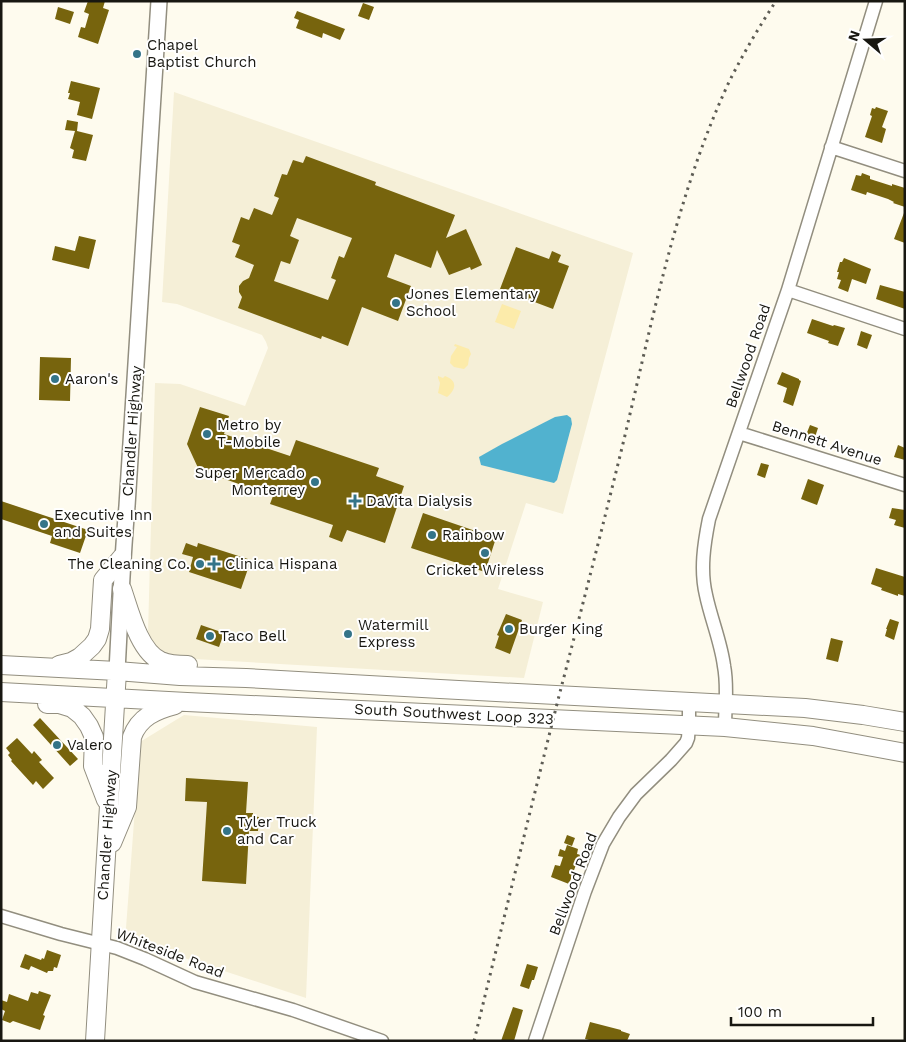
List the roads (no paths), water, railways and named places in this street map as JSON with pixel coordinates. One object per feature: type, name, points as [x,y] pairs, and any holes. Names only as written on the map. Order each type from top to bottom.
[{"type":"highway","points":[[51,668],[80,657],[97,639],[100,629],[103,580],[122,557]]},
{"type":"highway","points":[[122,589],[140,637],[147,649],[158,660],[172,664],[225,667],[246,678]]},
{"type":"highway","name":"South Southwest Loop 323","points":[[1,665],[805,708],[905,722]]},
{"type":"highway","name":"Chandler Highway","points":[[95,1041],[117,671]]},
{"type":"highway","name":"South Southwest Loop 323","points":[[1,692],[725,727],[814,736],[905,753]]},
{"type":"highway","points":[[1,701],[59,704],[72,708],[82,716],[94,737],[93,766],[109,807]]},
{"type":"highway","points":[[106,855],[127,807],[132,736],[135,729],[155,711],[187,702]]},
{"type":"main road","name":"Chandler Highway","points":[[117,671],[122,557],[159,1]]},
{"type":"street","name":"Bellwood Road","points":[[725,727],[724,664],[706,595],[704,578],[704,555],[709,519],[788,290],[876,1]]},
{"type":"street","points":[[831,147],[905,170]]},
{"type":"street","points":[[788,290],[905,329]]},
{"type":"street","name":"Bennett Avenue","points":[[739,433],[905,485]]},
{"type":"street","name":"Bellwood Road","points":[[535,1041],[585,891],[603,844],[619,817],[636,794],[682,749],[688,738],[690,702]]},
{"type":"street","name":"Whiteside Road","points":[[1,916],[128,952],[195,982],[293,1010],[382,1041]]},
{"type":"water","points":[[567,415],[571,418],[572,424],[557,480],[554,483],[481,465],[479,457],[555,417]]},
{"type":"railway","points":[[474,1041],[618,464],[664,270],[709,128],[740,61],[776,1]]},
{"type":"place","name":"Chapel Baptist Church","points":[[137,54]]},
{"type":"place","name":"Jones Elementary School","points":[[396,303]]},
{"type":"place","name":"Aaron's","points":[[55,379]]},
{"type":"place","name":"Metro by T-Mobile","points":[[207,434]]},
{"type":"place","name":"Super Mercado Monterrey","points":[[315,482]]},
{"type":"place","name":"DaVita Dialysis","points":[[355,501]]},
{"type":"place","name":"Executive Inn and Suites","points":[[44,524]]},
{"type":"place","name":"Rainbow","points":[[432,535]]},
{"type":"place","name":"Cricket Wireless","points":[[485,553]]},
{"type":"place","name":"The Cleaning Co.","points":[[200,564]]},
{"type":"place","name":"Clinica Hispana","points":[[214,564]]},
{"type":"place","name":"Burger King","points":[[509,629]]},
{"type":"place","name":"Watermill Express","points":[[348,634]]},
{"type":"place","name":"Taco Bell","points":[[210,636]]},
{"type":"place","name":"Valero","points":[[57,745]]},
{"type":"place","name":"Tyler Truck and Car","points":[[227,831]]}]
